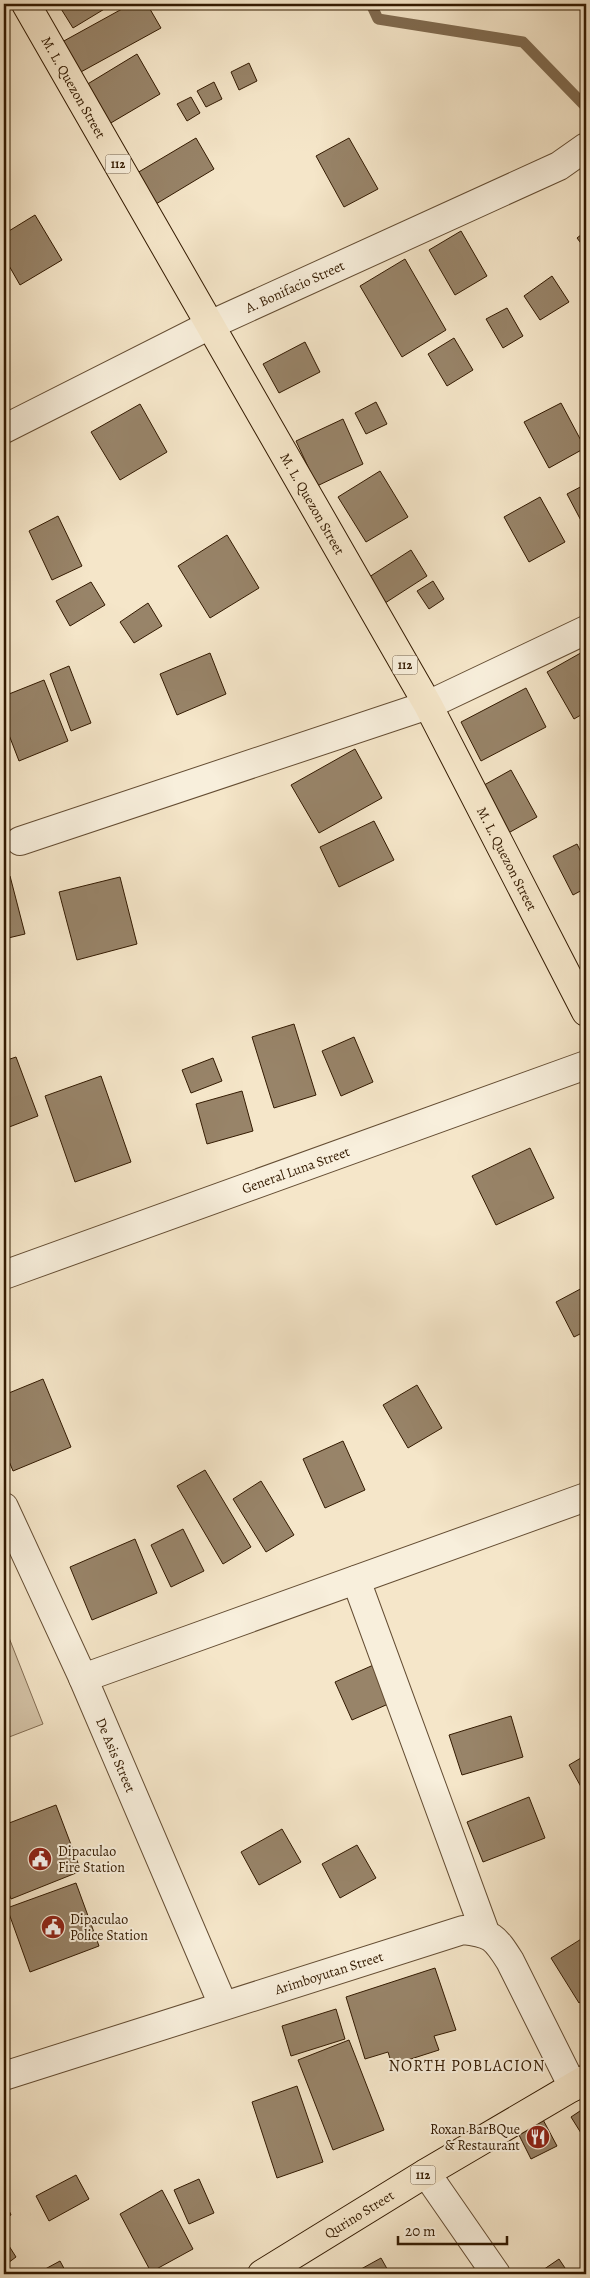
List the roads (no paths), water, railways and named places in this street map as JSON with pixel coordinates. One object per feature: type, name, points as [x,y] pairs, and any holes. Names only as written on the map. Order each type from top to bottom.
[{"type":"main road","name":"M. L. Quezon Street","points":[[26,4],[428,705],[586,1012]]},
{"type":"main road","name":"Qurino Street","points":[[262,2274],[426,2173],[580,2083]]},
{"type":"street","name":"A. Bonifacio Street","points":[[4,429],[210,325],[558,166],[586,147]]},
{"type":"street","points":[[20,841],[428,705],[586,630]]},
{"type":"street","name":"General Luna Street","points":[[4,1275],[586,1065]]},
{"type":"street","points":[[83,1678],[586,1497]]},
{"type":"street","name":"De Asis Street","points":[[4,1507],[83,1678],[223,2005]]},
{"type":"street","points":[[356,1580],[485,1932],[499,1944],[510,1961],[580,2083]]},
{"type":"street","name":"Arimboyutan Street","points":[[4,2076],[463,1930],[485,1932]]},
{"type":"street","points":[[426,2173],[496,2274]]},
{"type":"waterway","points":[[371,4],[378,19],[523,42],[586,107]]},
{"type":"place","name":"Dipaculao Fire Station","points":[[40,1859]]},
{"type":"place","name":"Dipaculao Police Station","points":[[53,1927]]},
{"type":"place","name":"Roxan BarBQue & Restaurant","points":[[538,2137]]},
{"type":"district","name":"NORTH POBLACION","points":[[467,2065]]}]
